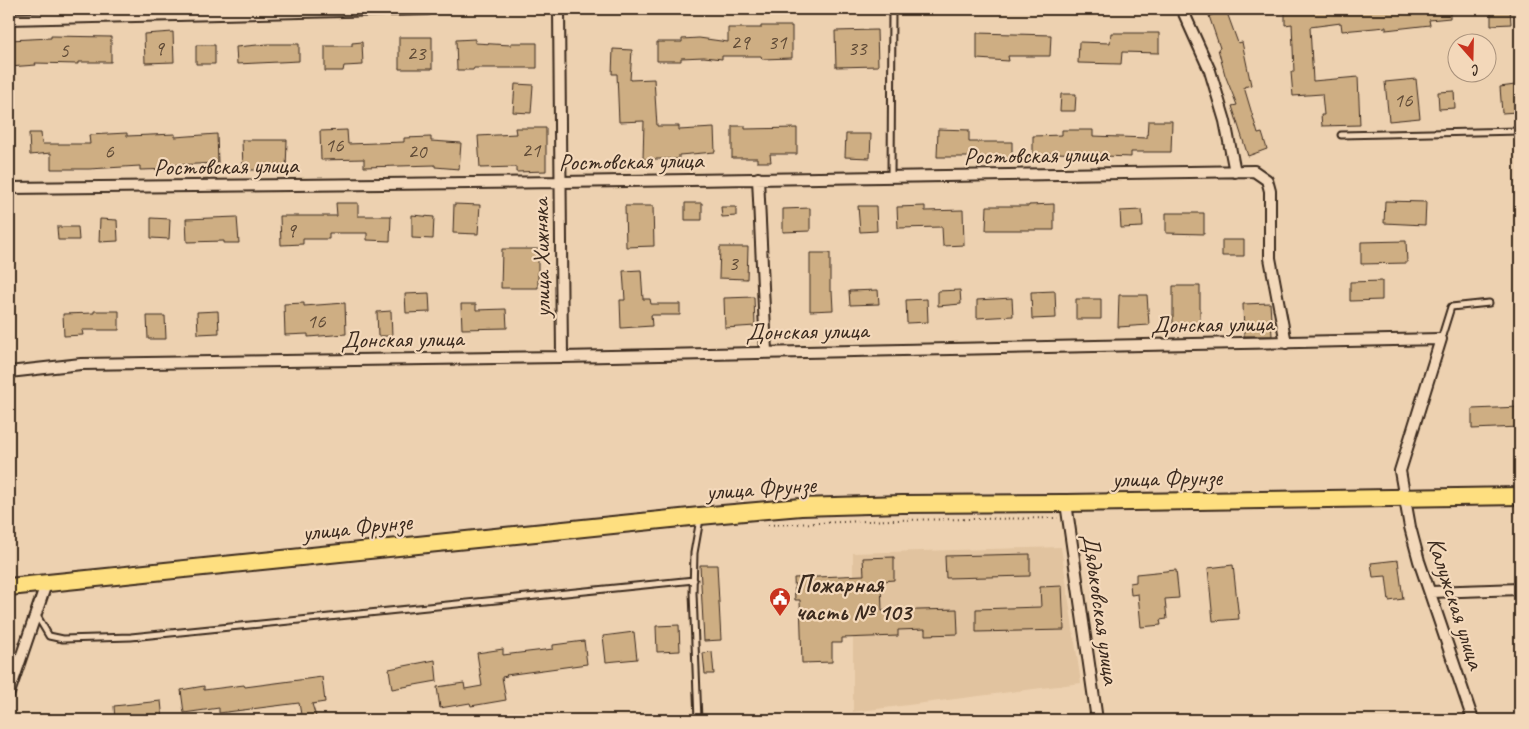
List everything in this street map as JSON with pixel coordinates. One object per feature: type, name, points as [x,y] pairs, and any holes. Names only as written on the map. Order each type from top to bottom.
[{"type":"main road","name":"улица Фрунзе","points":[[9,588],[801,507],[902,504],[1067,511],[1404,498],[1520,496]]},
{"type":"street","points":[[9,19],[428,9]]},
{"type":"street","name":"улица Хижняка","points":[[559,9],[562,357]]},
{"type":"street","points":[[1182,9],[1210,71],[1225,121],[1235,172]]},
{"type":"street","name":"Ростовская улица","points":[[9,188],[561,182],[1254,171],[1267,180],[1270,192],[1270,258],[1286,342]]},
{"type":"street","points":[[758,178],[766,352]]},
{"type":"street","points":[[1404,498],[1400,471],[1441,339]]},
{"type":"street","name":"Донская улица","points":[[9,372],[81,364],[562,357],[1441,339]]},
{"type":"street","name":"Калужская улица","points":[[1404,498],[1419,560],[1473,720]]},
{"type":"street","name":"Дядьковская улица","points":[[1067,511],[1097,720]]},
{"type":"street","points":[[9,693],[46,584]]},
{"type":"street","points":[[1431,592],[1520,589]]},
{"type":"lane","points":[[891,177],[892,9]]},
{"type":"lane","points":[[1341,136],[1520,131]]},
{"type":"lane","points":[[1441,339],[1451,307],[1489,303]]},
{"type":"lane","points":[[698,720],[694,553],[700,516]]},
{"type":"lane","points":[[36,614],[49,636],[63,639],[131,637],[694,580]]},
{"type":"path","points":[[766,525],[1067,511]]},
{"type":"shaded area","points":[[1061,547],[1081,683],[853,712],[853,553]]},
{"type":"building","points":[[1285,9],[1450,9],[1450,18],[1429,20],[1430,25],[1386,30],[1386,27],[1342,31],[1341,23],[1310,27],[1313,81],[1358,77],[1360,125],[1322,126],[1321,115],[1324,115],[1322,94],[1293,96],[1291,72],[1294,72],[1292,24],[1285,25]]},
{"type":"building","points":[[1491,9],[1510,9],[1511,24],[1491,25]]},
{"type":"building","points":[[1226,10],[1238,43],[1242,42],[1251,85],[1244,87],[1258,134],[1262,133],[1267,149],[1248,156],[1232,106],[1237,105],[1225,75],[1218,49],[1220,48],[1209,16]]},
{"type":"building","points":[[761,26],[792,26],[792,58],[762,59],[761,56],[722,56],[722,59],[704,57],[681,58],[681,61],[657,61],[657,42],[682,42],[682,39],[699,38],[728,42],[728,28],[761,28]]},
{"type":"building","points":[[877,30],[878,66],[836,67],[835,31]]},
{"type":"building","points":[[173,32],[174,62],[145,63],[144,34]]},
{"type":"building","points":[[977,33],[1051,35],[1050,56],[1008,56],[1009,61],[977,59]]},
{"type":"building","points":[[1111,33],[1159,33],[1159,53],[1122,52],[1121,64],[1078,63],[1079,42],[1110,43]]},
{"type":"building","points":[[51,36],[111,37],[111,62],[78,62],[78,64],[35,63],[36,65],[9,67],[9,40],[51,38]]},
{"type":"building","points":[[399,37],[432,37],[432,69],[399,69]]},
{"type":"building","points":[[475,39],[475,43],[511,45],[511,43],[537,43],[537,68],[474,68],[473,70],[457,70],[456,40]]},
{"type":"building","points":[[362,42],[363,65],[344,66],[343,71],[325,71],[325,46],[352,46],[352,43]]},
{"type":"building","points":[[299,44],[299,61],[237,64],[236,47]]},
{"type":"building","points":[[196,45],[215,45],[215,64],[196,64]]},
{"type":"building","points":[[613,49],[632,50],[630,80],[654,79],[657,126],[679,126],[679,130],[714,128],[715,152],[679,155],[679,159],[643,159],[644,121],[619,122],[617,74],[612,74]]},
{"type":"building","points":[[1416,79],[1420,118],[1389,121],[1385,82]]},
{"type":"building","points":[[515,84],[533,85],[531,113],[513,112]]},
{"type":"building","points":[[1515,85],[1517,112],[1502,113],[1500,87]]},
{"type":"building","points":[[1454,91],[1455,108],[1439,109],[1438,92]]},
{"type":"building","points":[[1061,94],[1076,94],[1075,111],[1060,111]]},
{"type":"building","points":[[1148,121],[1172,121],[1171,152],[1131,152],[1131,157],[1105,156],[1105,154],[1050,153],[1050,157],[1033,158],[1033,136],[1062,135],[1062,130],[1093,130],[1093,136],[1147,138]]},
{"type":"building","points":[[732,126],[745,126],[745,129],[797,128],[797,154],[770,154],[771,162],[757,162],[757,158],[732,158]]},
{"type":"building","points":[[515,128],[546,128],[546,171],[516,172],[516,167],[480,168],[478,136],[516,134]]},
{"type":"building","points":[[938,129],[969,130],[969,142],[1012,142],[1012,160],[985,160],[985,157],[937,157]]},
{"type":"building","points":[[347,130],[348,144],[404,142],[404,138],[431,137],[431,141],[461,143],[459,169],[435,167],[435,165],[364,167],[364,159],[321,160],[320,131]]},
{"type":"building","points":[[29,133],[41,133],[42,144],[90,144],[89,135],[127,133],[127,136],[175,134],[175,137],[217,134],[218,163],[176,165],[176,169],[140,170],[140,166],[51,169],[51,153],[30,155]]},
{"type":"building","points":[[846,134],[871,134],[870,158],[845,157]]},
{"type":"building","points":[[242,140],[287,140],[286,170],[243,170]]},
{"type":"building","points":[[1385,201],[1426,202],[1425,225],[1384,223]]},
{"type":"building","points":[[336,203],[358,203],[358,216],[391,216],[390,241],[367,240],[367,233],[329,233],[329,239],[303,239],[303,244],[281,245],[280,216],[337,216]]},
{"type":"building","points":[[685,203],[702,203],[702,220],[685,220]]},
{"type":"building","points":[[454,204],[480,205],[478,234],[453,233]]},
{"type":"building","points":[[1054,204],[1054,230],[986,230],[987,206]]},
{"type":"building","points":[[625,206],[653,206],[654,246],[626,247]]},
{"type":"building","points":[[858,206],[876,206],[877,231],[860,232]]},
{"type":"building","points":[[925,206],[925,211],[963,210],[964,245],[943,246],[942,227],[898,228],[897,207]]},
{"type":"building","points":[[721,207],[736,207],[736,216],[722,217]]},
{"type":"building","points":[[810,208],[810,231],[783,232],[783,209]]},
{"type":"building","points":[[1142,210],[1143,227],[1121,228],[1120,211]]},
{"type":"building","points":[[1166,213],[1204,213],[1204,234],[1166,233]]},
{"type":"building","points":[[412,215],[434,217],[433,239],[412,238]]},
{"type":"building","points":[[237,217],[239,243],[224,243],[224,241],[187,242],[186,219]]},
{"type":"building","points":[[151,218],[170,219],[169,239],[151,238]]},
{"type":"building","points":[[100,219],[117,220],[118,241],[99,242]]},
{"type":"building","points":[[57,227],[78,227],[79,240],[58,240]]},
{"type":"building","points":[[1222,240],[1244,240],[1244,256],[1222,256]]},
{"type":"building","points":[[1406,241],[1407,263],[1361,264],[1361,242]]},
{"type":"building","points":[[720,247],[748,247],[747,279],[719,278]]},
{"type":"building","points":[[502,249],[538,249],[538,288],[501,288]]},
{"type":"building","points":[[810,253],[830,253],[830,291],[832,291],[833,310],[810,311]]},
{"type":"building","points":[[641,270],[643,299],[650,299],[651,304],[680,304],[680,315],[651,315],[652,326],[621,328],[620,300],[625,300],[623,271]]},
{"type":"building","points":[[1382,281],[1382,300],[1350,301],[1350,282]]},
{"type":"building","points":[[1173,286],[1200,286],[1200,324],[1173,324]]},
{"type":"building","points":[[878,290],[879,304],[850,305],[849,291]]},
{"type":"building","points":[[960,290],[961,304],[938,306],[938,291]]},
{"type":"building","points":[[1055,291],[1056,318],[1032,319],[1031,292]]},
{"type":"building","points":[[429,293],[430,312],[406,313],[405,294]]},
{"type":"building","points":[[1119,295],[1147,295],[1149,325],[1118,327]]},
{"type":"building","points":[[754,297],[755,326],[725,328],[724,298]]},
{"type":"building","points":[[1012,298],[1013,316],[977,318],[977,300]]},
{"type":"building","points":[[927,299],[928,322],[907,323],[906,300]]},
{"type":"building","points":[[1076,299],[1101,299],[1101,319],[1076,319]]},
{"type":"building","points":[[304,303],[304,306],[345,303],[346,334],[308,337],[308,334],[285,335],[284,304]]},
{"type":"building","points":[[1270,303],[1272,336],[1244,336],[1243,304]]},
{"type":"building","points":[[461,304],[476,304],[476,310],[506,309],[507,328],[462,329]]},
{"type":"building","points":[[94,311],[119,311],[119,330],[82,330],[83,335],[64,336],[63,314],[94,313]]},
{"type":"building","points":[[218,311],[219,333],[198,334],[197,312]]},
{"type":"building","points":[[391,311],[392,336],[378,336],[377,312]]},
{"type":"building","points":[[147,316],[165,316],[166,339],[148,339]]},
{"type":"building","points":[[1520,407],[1520,427],[1472,429],[1472,409]]},
{"type":"building","points":[[1030,554],[1030,576],[946,578],[945,556]]},
{"type":"building","points":[[894,557],[894,580],[881,581],[882,611],[957,609],[958,634],[925,635],[925,629],[898,630],[898,636],[842,638],[842,643],[832,643],[832,662],[802,663],[800,600],[795,600],[794,578],[864,575],[863,558]]},
{"type":"building","points":[[1398,560],[1403,599],[1389,601],[1386,576],[1373,577],[1371,563]]},
{"type":"building","points":[[700,565],[717,565],[721,640],[704,641]]},
{"type":"building","points":[[1233,565],[1239,619],[1213,621],[1208,568]]},
{"type":"building","points":[[1176,570],[1179,598],[1165,599],[1167,619],[1160,620],[1161,625],[1141,627],[1138,594],[1131,595],[1130,583],[1136,582],[1136,574]]},
{"type":"building","points":[[1062,586],[1064,630],[976,632],[976,609],[1041,607],[1040,587]]},
{"type":"building","points":[[679,625],[680,651],[657,652],[656,626]]},
{"type":"building","points":[[634,632],[637,659],[606,662],[603,636]]},
{"type":"building","points":[[584,641],[587,664],[506,675],[502,677],[506,700],[471,706],[470,703],[440,708],[437,687],[464,683],[465,689],[482,686],[477,653],[503,649],[503,655],[553,649],[553,645]]},
{"type":"building","points":[[712,652],[714,674],[705,674],[703,653]]},
{"type":"building","points":[[435,660],[437,681],[392,689],[389,669]]},
{"type":"building","points":[[322,677],[325,702],[312,704],[317,720],[302,720],[299,703],[219,713],[219,708],[184,713],[181,690],[204,686],[204,690],[244,685],[245,687]]},
{"type":"building","points":[[161,701],[163,720],[115,720],[114,706]]},
{"type":"place","name":"Пожарная часть № 103","points":[[780,617]]}]
